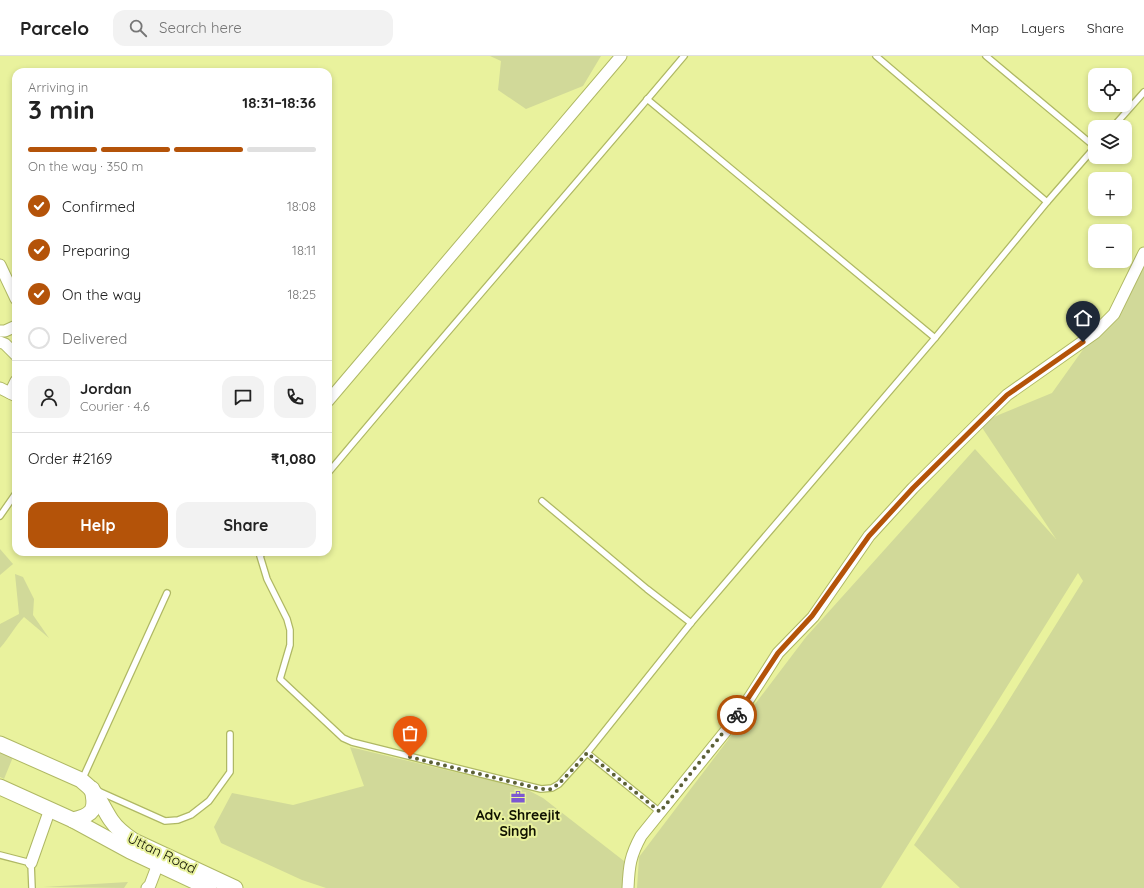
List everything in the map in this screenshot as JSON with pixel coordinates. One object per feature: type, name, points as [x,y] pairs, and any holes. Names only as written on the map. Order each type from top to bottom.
[{"type":"main road","points":[[0,744],[87,784],[94,805],[91,812],[84,817],[73,820]]},
{"type":"main road","name":"Uttan Road","points":[[87,784],[101,800],[111,820],[121,832],[134,841],[235,888]]},
{"type":"main road","name":"Uttan Road","points":[[0,787],[73,820],[130,851],[209,888]]},
{"type":"street","points":[[332,396],[621,56]]},
{"type":"street","points":[[628,888],[628,867],[631,856],[641,836],[729,727],[778,653],[812,616],[869,536],[913,488],[1007,395],[1095,333],[1114,314],[1144,252]]},
{"type":"street","points":[[0,265],[12,290]]},
{"type":"street","points":[[1,329],[12,327]]},
{"type":"street","points":[[0,342],[5,344],[12,351]]},
{"type":"street","points":[[31,863],[50,809]]},
{"type":"street","points":[[147,888],[150,885],[158,864]]},
{"type":"lane","points":[[332,468],[419,364],[537,229],[684,56]]},
{"type":"lane","points":[[876,56],[1047,202]]},
{"type":"lane","points":[[986,56],[1088,141]]},
{"type":"lane","points":[[1119,120],[1144,92]]},
{"type":"lane","points":[[647,99],[935,338]]},
{"type":"lane","points":[[260,556],[267,579],[290,630],[290,645],[280,679],[343,738],[352,742],[541,789],[552,788],[559,784],[587,753],[691,623],[935,338],[1047,202],[1088,155]]},
{"type":"lane","points":[[0,516],[12,500]]},
{"type":"lane","points":[[542,501],[647,589],[691,623]]},
{"type":"lane","points":[[168,593],[87,784],[164,821],[178,820],[191,815],[209,801],[230,772],[230,734]]},
{"type":"lane","points":[[587,753],[660,812]]},
{"type":"lane","points":[[0,855],[31,863],[32,888]]},
{"type":"green space","points":[[490,56],[601,56],[583,86],[526,109],[498,90],[501,61]]},
{"type":"green space","points":[[1144,264],[1144,888],[960,888],[914,845],[994,724],[1083,581],[1078,573],[881,888],[637,888],[639,857],[806,637],[975,449],[1056,539],[979,423],[1052,393]]},
{"type":"green space","points":[[0,549],[13,564],[0,575]]},
{"type":"green space","points":[[15,574],[23,577],[34,599],[33,615],[49,638],[24,617],[0,648],[0,624],[19,614]]},
{"type":"green space","points":[[350,747],[526,789],[543,798],[624,861],[623,888],[326,888],[302,880],[221,843],[214,827],[232,793],[293,805],[364,786]]},
{"type":"green space","points":[[0,751],[13,757],[4,779],[0,777]]},
{"type":"green space","points":[[128,882],[124,888],[43,887]]},
{"type":"way so far","points":[[410,757],[547,790],[559,784],[587,753],[660,812],[737,715]]},
{"type":"place","name":"Adv. Shreejit Singh","points":[[518,797]]},
{"type":"route","points":[[737,715],[778,653],[812,616],[837,583],[869,536],[913,488],[1007,395],[1083,342]]}]
